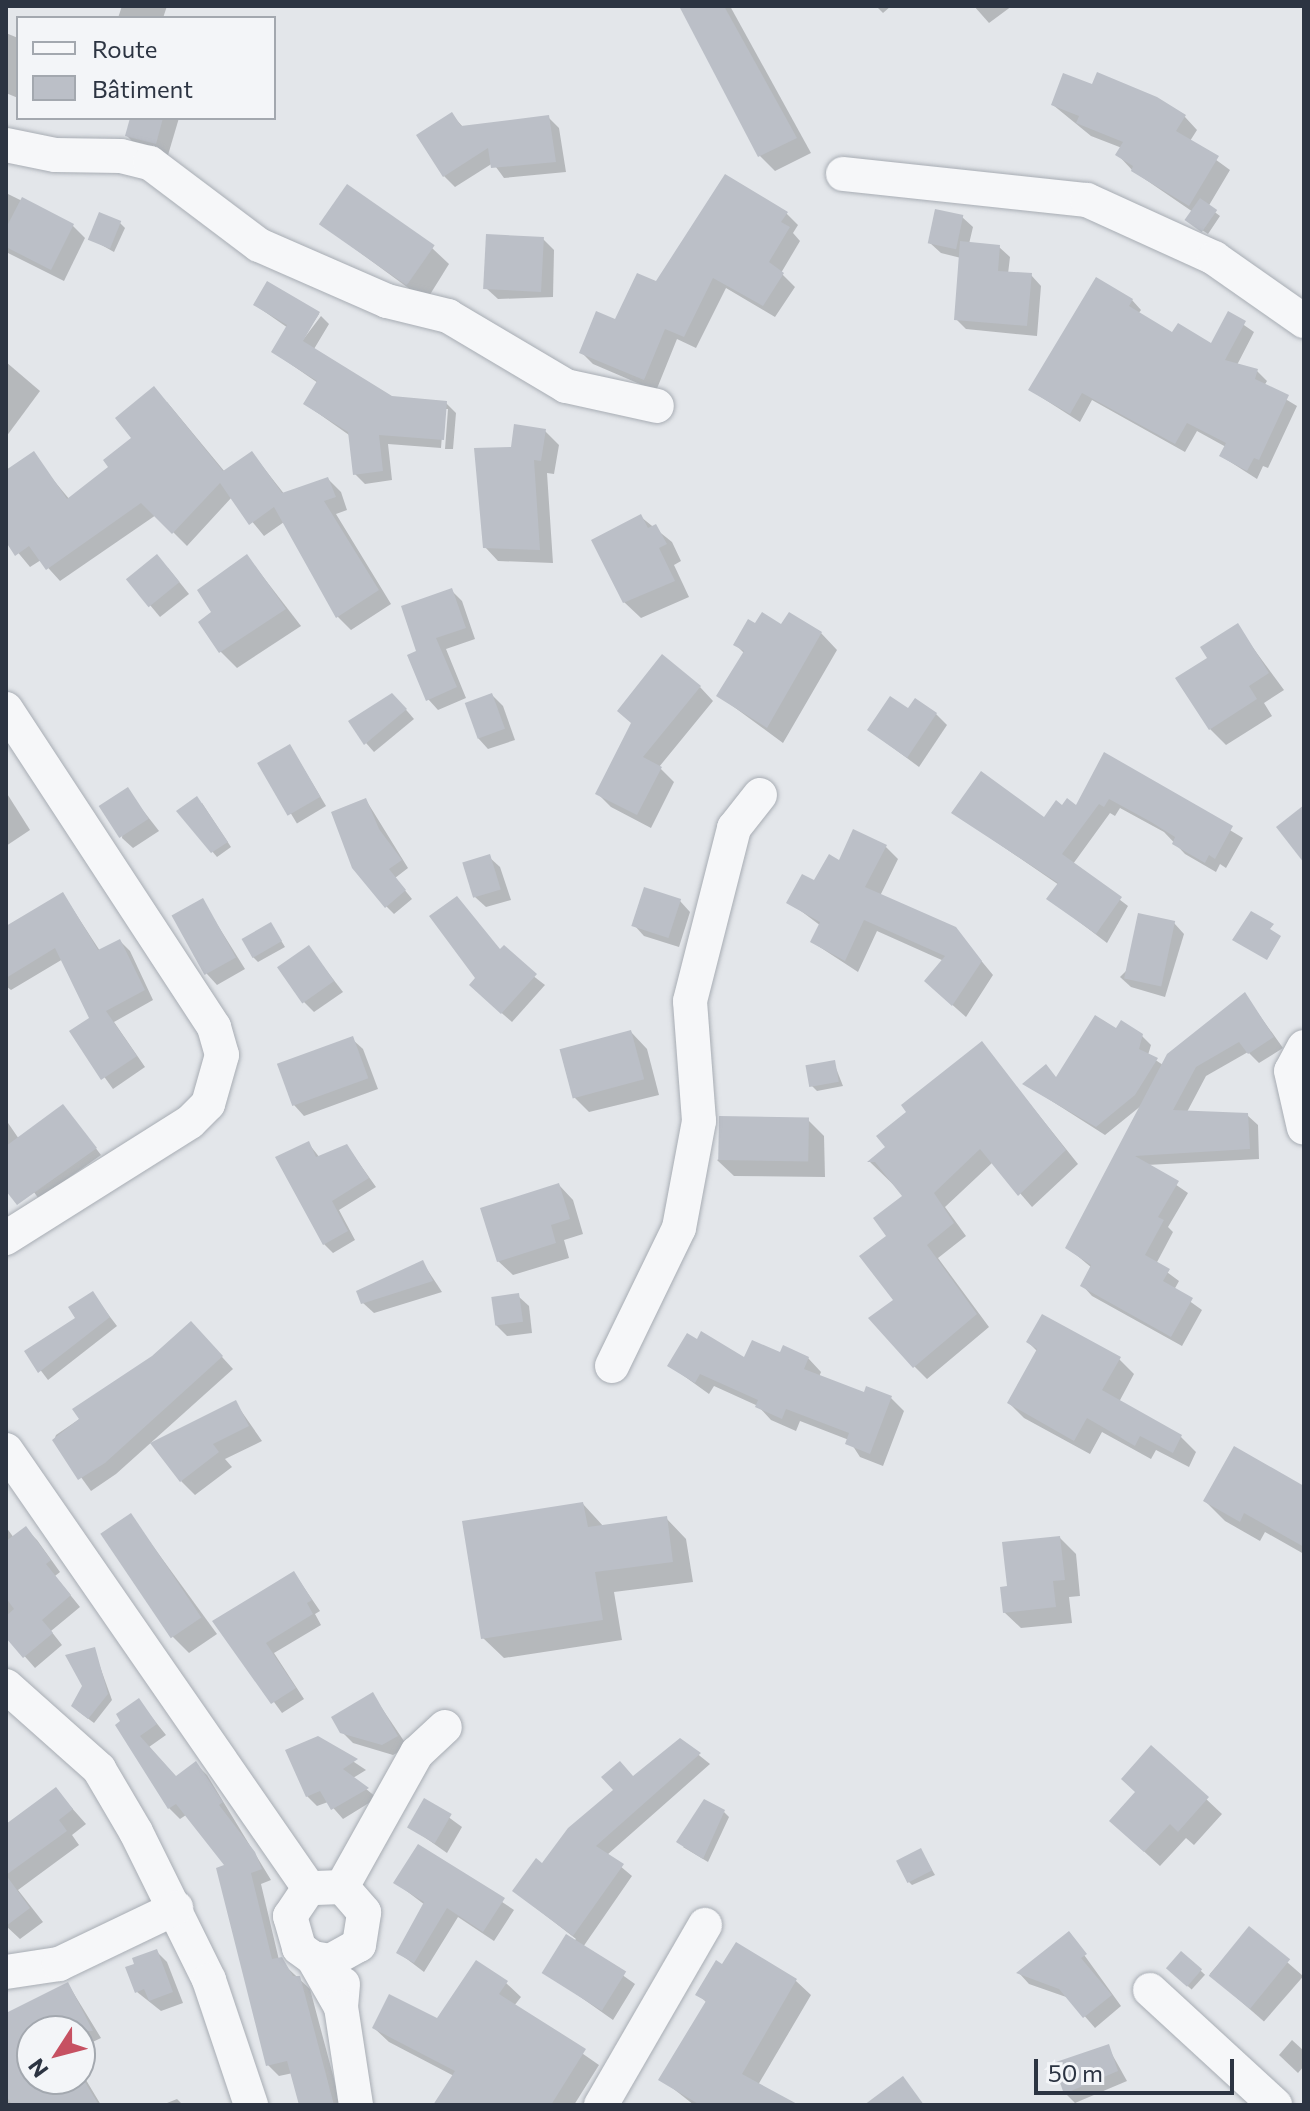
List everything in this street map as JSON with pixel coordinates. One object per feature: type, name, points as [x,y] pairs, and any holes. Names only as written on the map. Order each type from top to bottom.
[{"type":"street","points":[[6,145],[55,155],[121,156],[150,163],[259,245],[387,301],[448,316],[566,386],[657,406]]},
{"type":"street","points":[[843,174],[1087,200],[1214,258],[1304,321]]},
{"type":"street","points":[[6,709],[214,1027],[222,1055],[208,1104],[190,1122],[6,1238]]},
{"type":"street","points":[[612,1366],[679,1228],[699,1121],[690,1001],[734,828],[760,795]]},
{"type":"street","points":[[1304,1047],[1291,1071],[1304,1128]]},
{"type":"street","points":[[6,1450],[326,1888],[356,1897],[365,1920],[359,1945],[329,1957]]},
{"type":"street","points":[[6,1686],[99,1769],[176,1908],[209,1980],[251,2105]]},
{"type":"street","points":[[356,2105],[341,2007],[329,1957],[291,1933],[293,1908],[326,1888],[417,1753],[445,1727]]},
{"type":"street","points":[[6,1972],[59,1964],[176,1908]]},
{"type":"street","points":[[601,2105],[705,1925]]},
{"type":"street","points":[[1150,1990],[1275,2105]]},
{"type":"building","points":[[679,6],[724,6],[797,138],[758,157]]},
{"type":"building","points":[[1097,72],[1157,97],[1186,115],[1176,131],[1219,156],[1189,206],[1131,171],[1133,166],[1115,155],[1123,142],[1076,123],[1079,116],[1051,105],[1063,73],[1092,84]]},
{"type":"building","points":[[452,112],[461,126],[549,115],[556,162],[491,168],[488,148],[443,177],[416,135]]},
{"type":"building","points":[[129,120],[162,120],[156,144],[125,136]]},
{"type":"building","points":[[725,174],[788,212],[781,222],[790,227],[769,262],[784,273],[763,306],[713,278],[684,337],[665,329],[644,380],[579,353],[596,311],[615,319],[637,273],[656,281]]},
{"type":"building","points":[[347,184],[435,245],[407,286],[319,224]]},
{"type":"building","points":[[22,197],[74,224],[51,270],[6,247],[6,228]]},
{"type":"building","points":[[1200,198],[1217,210],[1202,232],[1185,220]]},
{"type":"building","points":[[935,209],[963,215],[956,249],[928,243]]},
{"type":"building","points":[[99,212],[121,221],[110,249],[88,240]]},
{"type":"building","points":[[486,234],[544,237],[541,292],[483,289]]},
{"type":"building","points":[[960,241],[1000,245],[998,271],[1032,273],[1027,326],[954,320]]},
{"type":"building","points":[[1096,277],[1133,299],[1129,306],[1172,332],[1178,323],[1211,343],[1228,311],[1246,321],[1225,360],[1258,369],[1255,379],[1289,395],[1259,460],[1254,458],[1247,471],[1219,456],[1226,443],[1187,423],[1175,444],[1082,393],[1070,414],[1028,390]]},
{"type":"building","points":[[267,281],[320,312],[303,341],[392,396],[447,401],[444,440],[379,435],[383,471],[353,475],[348,432],[303,404],[317,381],[271,352],[287,325],[253,305]]},
{"type":"building","points":[[154,386],[223,471],[252,451],[282,493],[328,477],[336,497],[324,501],[379,590],[336,618],[274,507],[249,525],[220,483],[172,534],[141,503],[46,570],[29,546],[15,556],[6,542],[6,470],[34,451],[67,499],[108,467],[103,460],[131,438],[115,418]]},
{"type":"building","points":[[514,424],[546,429],[541,461],[534,460],[540,550],[483,548],[474,448],[511,447]]},
{"type":"building","points":[[641,514],[648,528],[656,524],[667,544],[659,548],[675,581],[623,603],[591,540]]},
{"type":"building","points":[[157,554],[180,582],[149,607],[126,579]]},
{"type":"building","points":[[247,554],[286,609],[219,653],[198,622],[211,612],[197,590]]},
{"type":"building","points":[[452,588],[466,628],[436,638],[457,687],[426,701],[407,655],[416,651],[401,606]]},
{"type":"building","points":[[762,612],[781,624],[789,612],[822,632],[767,728],[716,696],[744,651],[733,645],[748,619],[755,623]]},
{"type":"building","points":[[1238,623],[1269,673],[1249,686],[1257,699],[1209,730],[1175,678],[1207,658],[1200,647]]},
{"type":"building","points":[[662,654],[701,686],[643,757],[662,767],[637,815],[595,794],[631,723],[617,711]]},
{"type":"building","points":[[392,693],[407,709],[364,745],[348,721]]},
{"type":"building","points":[[492,693],[505,729],[478,739],[465,703]]},
{"type":"building","points":[[890,696],[908,708],[915,698],[937,713],[907,758],[867,730]]},
{"type":"building","points":[[290,744],[320,797],[288,816],[257,763]]},
{"type":"building","points":[[1104,752],[1233,826],[1215,859],[1209,855],[1205,863],[1172,844],[1175,837],[1151,822],[1109,799],[1104,807],[1099,804],[1062,854],[1122,897],[1096,934],[1046,899],[1058,883],[951,813],[981,771],[1044,817],[1056,800],[1062,805],[1067,798],[1076,805]]},
{"type":"building","points":[[128,787],[149,819],[119,838],[99,806]]},
{"type":"building","points":[[197,796],[228,842],[211,853],[176,811]]},
{"type":"building","points":[[366,798],[379,829],[402,860],[389,869],[406,890],[385,908],[352,868],[331,812]]},
{"type":"building","points":[[1304,805],[1304,863],[1276,827]]},
{"type":"building","points":[[853,829],[887,845],[865,887],[956,927],[982,961],[952,1006],[924,981],[945,956],[864,920],[845,961],[810,942],[820,922],[786,903],[802,874],[814,880],[829,854],[839,860]]},
{"type":"building","points":[[490,854],[501,889],[473,898],[462,862]]},
{"type":"building","points":[[644,887],[681,899],[668,938],[631,926]]},
{"type":"building","points":[[63,892],[98,950],[120,939],[145,990],[106,1011],[137,1056],[101,1080],[69,1031],[89,1018],[55,948],[6,978],[6,926]]},
{"type":"building","points":[[457,896],[500,949],[504,945],[537,974],[501,1014],[469,985],[475,978],[429,916]]},
{"type":"building","points":[[203,898],[236,957],[204,975],[172,915]]},
{"type":"building","points":[[1251,911],[1274,924],[1270,929],[1281,936],[1267,960],[1232,940]]},
{"type":"building","points":[[1138,913],[1175,921],[1161,986],[1124,979]]},
{"type":"building","points":[[271,922],[282,941],[253,958],[242,939]]},
{"type":"building","points":[[309,945],[334,981],[302,1003],[277,967]]},
{"type":"building","points":[[1245,992],[1274,1037],[1248,1054],[1239,1042],[1196,1067],[1173,1110],[1248,1113],[1250,1149],[1135,1156],[1179,1181],[1158,1217],[1164,1220],[1145,1255],[1170,1269],[1163,1281],[1193,1298],[1171,1337],[1080,1286],[1091,1265],[1065,1248],[1167,1054]]},
{"type":"building","points":[[1095,1015],[1116,1028],[1121,1020],[1143,1034],[1139,1049],[1158,1058],[1135,1095],[1096,1127],[1022,1084],[1046,1064],[1056,1077]]},
{"type":"building","points":[[631,1030],[644,1079],[573,1098],[560,1049]]},
{"type":"building","points":[[353,1036],[368,1078],[292,1106],[277,1064]]},
{"type":"building","points":[[982,1041],[1066,1150],[1018,1196],[980,1149],[934,1193],[954,1223],[927,1245],[977,1314],[913,1368],[868,1318],[893,1300],[859,1256],[886,1236],[873,1218],[902,1196],[875,1162],[867,1162],[885,1147],[876,1136],[906,1112],[901,1105]]},
{"type":"building","points":[[835,1060],[839,1082],[809,1087],[805,1065]]},
{"type":"building","points":[[63,1104],[97,1148],[17,1205],[6,1191],[6,1146]]},
{"type":"building","points":[[719,1116],[809,1118],[808,1162],[718,1160]]},
{"type":"building","points":[[309,1141],[316,1157],[347,1144],[369,1178],[332,1201],[348,1231],[323,1245],[275,1157]]},
{"type":"building","points":[[559,1183],[570,1219],[551,1225],[556,1243],[497,1262],[480,1208]]},
{"type":"building","points":[[423,1260],[433,1281],[361,1304],[356,1291]]},
{"type":"building","points":[[93,1291],[110,1317],[38,1373],[24,1351],[75,1318],[68,1307]]},
{"type":"building","points":[[519,1293],[523,1322],[495,1326],[491,1297]]},
{"type":"building","points":[[1042,1314],[1121,1357],[1102,1390],[1182,1435],[1173,1453],[1140,1436],[1135,1446],[1087,1418],[1074,1441],[1007,1403],[1037,1349],[1026,1342]]},
{"type":"building","points":[[191,1321],[223,1356],[105,1463],[78,1480],[52,1440],[79,1419],[72,1409],[152,1356]]},
{"type":"building","points":[[701,1331],[744,1357],[752,1340],[780,1352],[783,1345],[809,1357],[804,1369],[864,1392],[866,1386],[892,1396],[870,1454],[845,1444],[849,1433],[786,1409],[782,1419],[755,1407],[758,1400],[700,1374],[695,1383],[667,1366],[687,1333],[697,1339]]},
{"type":"building","points":[[236,1400],[249,1426],[213,1444],[219,1452],[180,1482],[150,1443]]},
{"type":"building","points":[[1234,1446],[1304,1486],[1304,1547],[1244,1513],[1240,1522],[1203,1501]]},
{"type":"building","points":[[583,1502],[588,1527],[667,1516],[673,1562],[595,1572],[603,1620],[481,1639],[462,1521]]},
{"type":"building","points":[[131,1513],[201,1617],[171,1638],[100,1534]]},
{"type":"building","points":[[26,1526],[51,1560],[46,1564],[71,1595],[42,1620],[53,1633],[23,1658],[6,1638],[6,1616],[14,1609],[6,1598],[6,1541]]},
{"type":"building","points":[[1060,1536],[1065,1580],[1053,1581],[1056,1607],[1003,1613],[1000,1587],[1007,1586],[1002,1542]]},
{"type":"building","points":[[294,1571],[312,1600],[307,1603],[313,1614],[266,1643],[296,1688],[271,1704],[212,1621]]},
{"type":"building","points":[[95,1647],[108,1694],[88,1719],[71,1706],[82,1686],[65,1655]]},
{"type":"building","points":[[373,1692],[398,1736],[382,1745],[340,1733],[331,1717]]},
{"type":"building","points":[[139,1698],[157,1724],[140,1736],[176,1776],[196,1761],[223,1802],[219,1805],[255,1852],[262,1869],[251,1873],[272,1959],[282,1957],[293,1976],[300,1976],[334,2105],[299,2105],[287,2061],[266,2066],[216,1868],[224,1865],[176,1804],[168,1809],[115,1725],[120,1721],[116,1714]]},
{"type":"building","points":[[318,1736],[358,1759],[343,1769],[369,1788],[331,1810],[320,1791],[306,1797],[285,1750]]},
{"type":"building","points":[[680,1738],[701,1753],[596,1846],[624,1864],[573,1936],[512,1891],[536,1858],[542,1863],[568,1828],[613,1790],[601,1777],[620,1761],[633,1776]]},
{"type":"building","points":[[1151,1745],[1209,1797],[1178,1832],[1170,1824],[1144,1852],[1109,1821],[1135,1792],[1121,1779]]},
{"type":"building","points":[[56,1787],[73,1809],[59,1820],[67,1831],[6,1875],[6,1824]]},
{"type":"building","points":[[424,1798],[452,1814],[435,1843],[407,1827]]},
{"type":"building","points":[[704,1799],[725,1810],[703,1859],[676,1842]]},
{"type":"building","points":[[418,1844],[505,1898],[483,1932],[447,1908],[414,1963],[396,1953],[424,1902],[393,1883]]},
{"type":"building","points":[[921,1848],[932,1870],[907,1883],[896,1861]]},
{"type":"building","points":[[6,1875],[30,1908],[6,1926]]},
{"type":"building","points":[[1249,1926],[1290,1959],[1250,2009],[1209,1976]]},
{"type":"building","points":[[1069,1931],[1087,1954],[1081,1958],[1112,1995],[1083,2018],[1059,1989],[1016,1973]]},
{"type":"building","points":[[566,1934],[626,1972],[602,2011],[542,1973]]},
{"type":"building","points":[[736,1942],[797,1979],[742,2074],[799,2105],[700,2105],[658,2080],[706,2001],[695,1995],[716,1960],[722,1964]]},
{"type":"building","points":[[157,1949],[173,1992],[149,2001],[144,1989],[135,1993],[125,1967],[134,1964],[132,1958]]},
{"type":"building","points":[[1181,1951],[1202,1969],[1187,1987],[1166,1968]]},
{"type":"building","points":[[476,1960],[508,1981],[499,1994],[586,2049],[551,2105],[433,2105],[455,2071],[372,2028],[389,1994],[437,2018]]},
{"type":"building","points":[[68,1982],[85,2015],[16,2015],[16,2095],[93,2095],[99,2105],[12,2105],[6,2095],[6,2013]]},
{"type":"building","points":[[1109,2044],[1118,2071],[1064,2094],[1053,2063]]},
{"type":"building","points":[[903,2076],[924,2105],[864,2105]]}]
